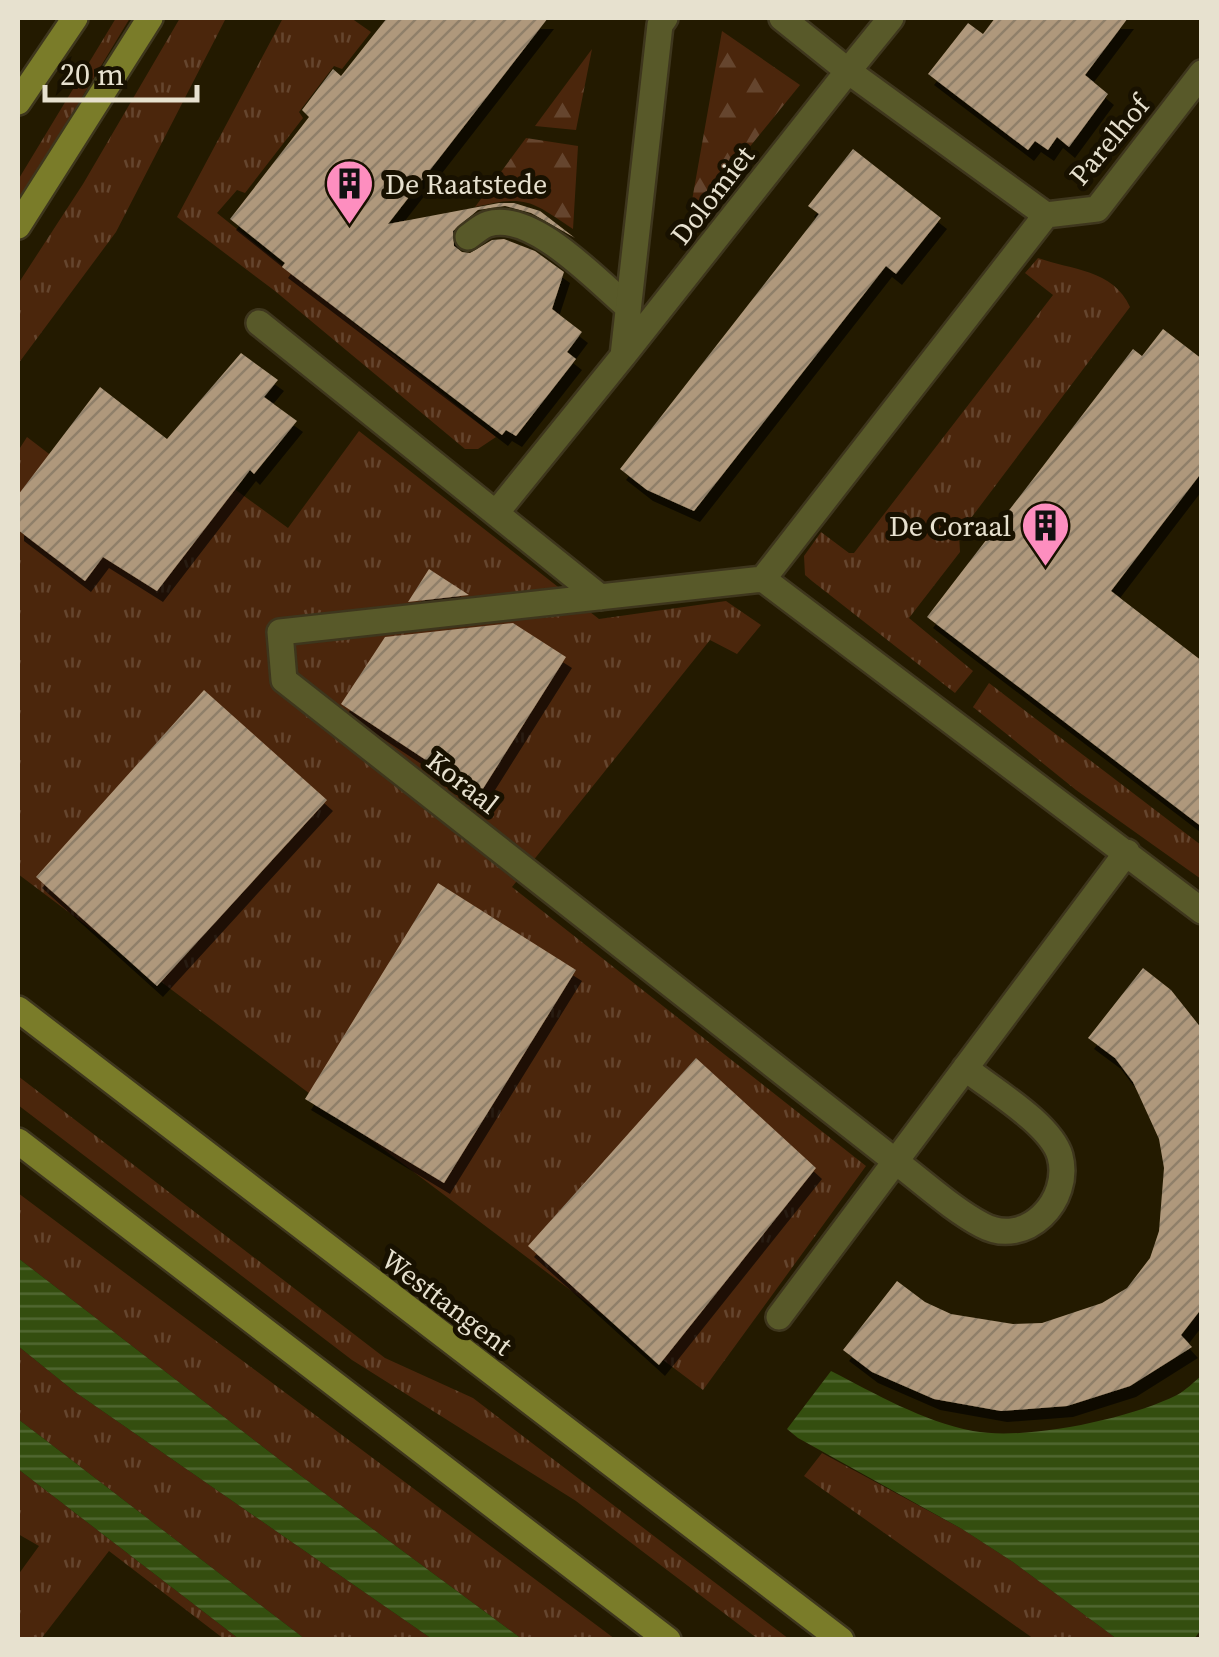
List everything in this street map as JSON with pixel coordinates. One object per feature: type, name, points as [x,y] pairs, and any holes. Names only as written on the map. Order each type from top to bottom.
[{"type":"main road","points":[[18,102],[75,18]]},
{"type":"main road","points":[[18,226],[150,18]]},
{"type":"main road","name":"Westtangent","points":[[18,1009],[842,1640]]},
{"type":"main road","points":[[18,1141],[668,1640]]},
{"type":"street","name":"Dolomiet","points":[[623,356],[660,25],[665,18]]},
{"type":"street","points":[[782,18],[1046,214],[763,580],[1202,911]]},
{"type":"street","name":"Dolomiet","points":[[496,514],[891,18]]},
{"type":"street","name":"Parelhof","points":[[1046,214],[1097,209],[1202,73]]},
{"type":"street","points":[[468,237],[488,224],[508,222],[528,227],[628,307]]},
{"type":"street","points":[[259,323],[600,597]]},
{"type":"street","name":"Koraal","points":[[763,580],[280,632],[284,680],[896,1161],[984,1227],[1014,1231],[1033,1224],[1048,1212],[1060,1191],[1060,1156],[1042,1128],[965,1068]]},
{"type":"street","points":[[779,1317],[1127,852]]},
{"type":"green space","points":[[116,18],[130,18],[18,203],[18,180]]},
{"type":"green space","points":[[180,18],[226,18],[116,232],[18,364],[18,284],[83,184]]},
{"type":"green space","points":[[283,18],[351,18],[371,32],[342,69],[334,66],[299,112],[303,118],[245,193],[237,190],[217,213],[496,437],[478,449],[465,449],[275,291],[177,217]]},
{"type":"green space","points":[[722,31],[800,85],[688,223]]},
{"type":"green space","points":[[592,49],[576,130],[535,126]]},
{"type":"green space","points":[[526,138],[578,146],[573,229],[527,203],[506,201],[475,207]]},
{"type":"green space","points":[[1038,258],[1102,278],[1123,294],[1130,307],[959,534],[960,552],[909,618],[973,671],[955,693],[805,575],[804,556],[821,532],[854,553],[1053,295],[1025,273]]},
{"type":"green space","points":[[129,412],[288,528],[359,431],[599,619],[726,601],[761,625],[737,654],[710,640],[512,887],[866,1166],[703,1390],[18,874],[18,451],[27,437],[83,480]]},
{"type":"green space","points":[[989,683],[1201,845],[1201,879],[1076,790],[973,707]]},
{"type":"green space","points":[[18,1076],[385,1358],[473,1398],[789,1639],[758,1639],[576,1501],[352,1360],[18,1105]]},
{"type":"green space","points":[[18,1193],[615,1639],[522,1639],[293,1470],[18,1258]]},
{"type":"green space","points":[[18,1346],[75,1392],[432,1639],[305,1639],[18,1419]]},
{"type":"green space","points":[[822,1453],[962,1529],[1117,1639],[1034,1639],[804,1476]]},
{"type":"green space","points":[[18,1469],[239,1639],[224,1639],[109,1551],[41,1639],[18,1639],[18,1575],[39,1546],[18,1534]]},
{"type":"shaded area","points":[[18,1258],[293,1470],[522,1639],[432,1639],[75,1392],[18,1346]]},
{"type":"shaded area","points":[[831,1371],[936,1421],[995,1433],[1048,1430],[1105,1420],[1177,1395],[1201,1376],[1201,1630],[1194,1639],[1117,1639],[962,1529],[798,1438],[787,1429]]},
{"type":"shaded area","points":[[18,1419],[305,1639],[239,1639],[18,1469]]},
{"type":"building","name":"De Raatstede","points":[[387,18],[548,18],[388,224],[514,203],[540,211],[575,238],[531,213],[505,206],[478,210],[453,231],[454,246],[462,252],[470,253],[492,240],[504,239],[535,251],[564,272],[552,309],[582,332],[567,352],[576,359],[516,436],[506,430],[502,435],[282,267],[285,263],[230,219],[309,117],[302,110],[333,69],[341,76]]},
{"type":"building","points":[[995,18],[1128,18],[1085,75],[1108,94],[1069,147],[1057,137],[1048,150],[1035,141],[1028,150],[928,74],[968,23],[983,34]]},
{"type":"building","points":[[853,149],[941,218],[896,274],[886,266],[694,511],[647,490],[620,469],[819,214],[808,206]]},
{"type":"building","name":"De Coraal","points":[[1163,329],[1202,359],[1202,472],[1111,591],[1202,661],[1202,827],[927,617],[1133,349],[1142,356]]},
{"type":"building","points":[[241,353],[278,380],[264,397],[297,421],[254,474],[250,470],[157,591],[103,557],[85,581],[18,530],[18,495],[100,387],[167,439]]},
{"type":"building","points":[[429,569],[469,595],[408,602]]},
{"type":"building","points":[[513,623],[566,657],[479,795],[341,704],[385,637]]},
{"type":"building","points":[[204,690],[327,800],[157,986],[36,877]]},
{"type":"building","points":[[438,883],[576,970],[444,1183],[305,1099]]},
{"type":"building","points":[[1143,968],[1171,990],[1202,1029],[1202,1308],[1181,1335],[1192,1347],[1130,1386],[1067,1406],[1001,1411],[934,1399],[872,1372],[843,1350],[897,1281],[925,1302],[951,1314],[1013,1324],[1042,1323],[1102,1303],[1127,1288],[1150,1258],[1159,1231],[1164,1168],[1159,1139],[1133,1082],[1115,1058],[1088,1038]]},
{"type":"building","points":[[696,1058],[816,1168],[659,1365],[528,1246]]},
{"type":"place","name":"De Raatstede","points":[[350,226]]},
{"type":"place","name":"De Coraal","points":[[1046,568]]}]
